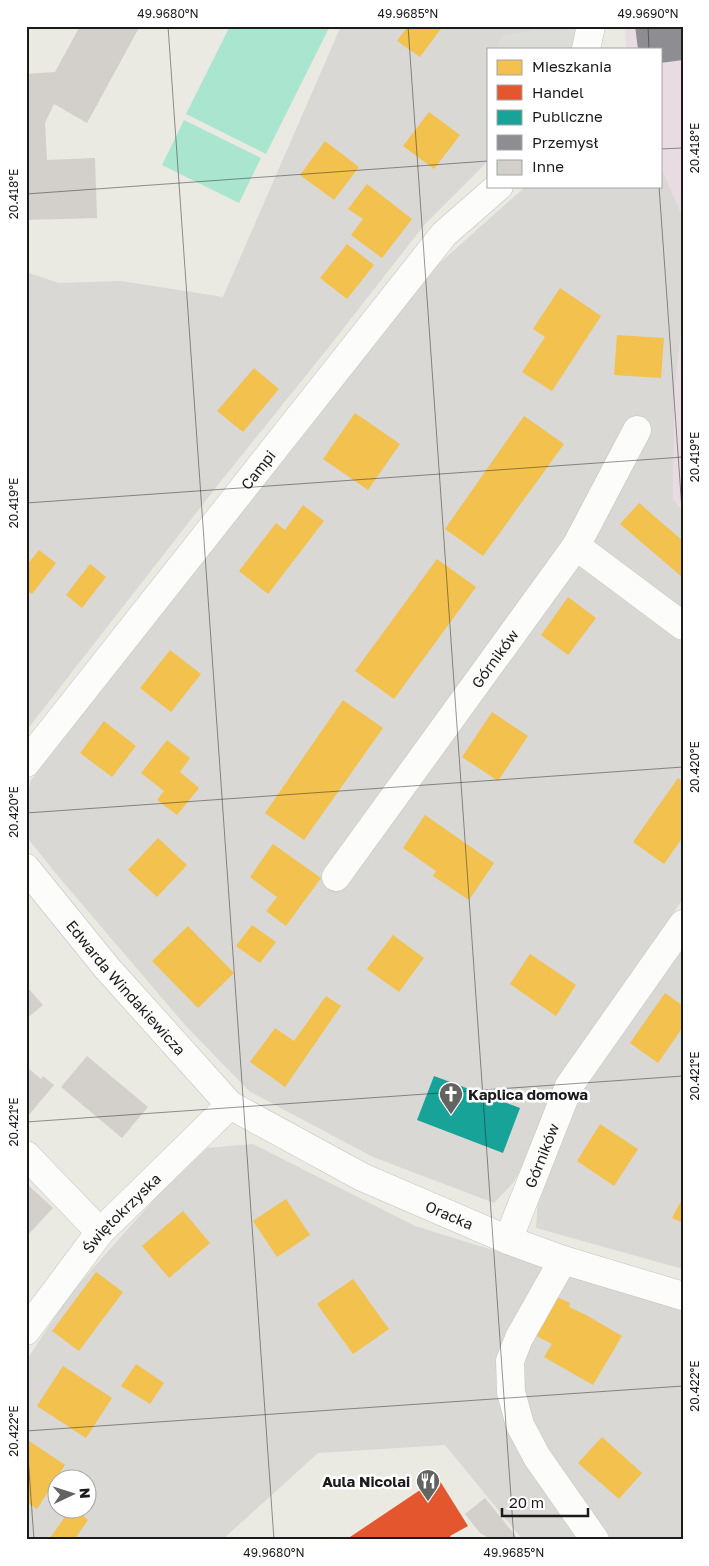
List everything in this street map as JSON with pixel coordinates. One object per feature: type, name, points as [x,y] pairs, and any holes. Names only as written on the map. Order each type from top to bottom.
[{"type":"street","points":[[586,48],[591,26]]},
{"type":"street","name":"Campi","points":[[26,763],[444,234],[497,188]]},
{"type":"street","name":"Górników","points":[[336,877],[576,546],[637,430]]},
{"type":"street","points":[[576,546],[683,626]]},
{"type":"street","name":"Edwarda Windakiewicza","points":[[26,868],[107,968],[230,1105]]},
{"type":"street","name":"Górników","points":[[508,1240],[570,1086],[683,924]]},
{"type":"street","name":"Świętokrzyska","points":[[26,1331],[100,1232],[230,1105]]},
{"type":"street","name":"Oracka","points":[[230,1105],[362,1177],[508,1240],[563,1260],[683,1296]]},
{"type":"street","points":[[26,1155],[100,1232]]},
{"type":"street","points":[[563,1260],[520,1338],[510,1362],[511,1392],[520,1425],[537,1457],[595,1540]]},
{"type":"shaded area","points":[[341,26],[567,26],[561,48],[487,48],[487,162],[425,224],[26,731],[26,272],[59,283],[121,281],[223,297]]},
{"type":"shaded area","points":[[547,26],[591,26],[586,48],[496,48],[503,35],[546,28]]},
{"type":"shaded area","points":[[625,26],[683,26],[683,218],[662,170],[662,48],[626,48]]},
{"type":"shaded area","points":[[662,168],[683,218],[683,317],[675,386],[673,499],[683,511],[683,899],[590,1035],[514,1182],[494,1203],[373,1157],[249,1091],[185,1025],[26,836],[26,800],[31,780],[432,270],[524,188],[662,188]]},
{"type":"shaded area","points":[[683,317],[683,511],[673,499],[675,386]]},
{"type":"shaded area","points":[[683,940],[683,1269],[536,1228],[538,1199],[584,1083]]},
{"type":"shaded area","points":[[253,1144],[415,1226],[683,1309],[683,1540],[523,1540],[445,1445],[318,1453],[222,1540],[26,1540],[26,1361],[70,1294],[160,1193],[207,1148]]},
{"type":"green space","points":[[230,26],[330,26],[266,154],[186,114]]},
{"type":"green space","points":[[184,120],[261,158],[239,203],[162,165]]},
{"type":"building: Mieszkania","points":[[408,26],[443,26],[420,57],[397,41]]},
{"type":"building: Mieszkania","points":[[429,112],[460,135],[434,169],[403,146]]},
{"type":"building: Mieszkania","points":[[325,141],[359,167],[334,200],[300,175]]},
{"type":"building: Mieszkania","points":[[367,184],[412,219],[382,258],[351,235],[363,219],[348,209]]},
{"type":"building: Mieszkania","points":[[347,244],[374,265],[347,299],[320,278]]},
{"type":"building: Mieszkania","points":[[560,288],[601,316],[552,391],[522,372],[545,337],[533,329]]},
{"type":"building: Mieszkania","points":[[617,335],[664,338],[661,378],[614,375]]},
{"type":"building: Mieszkania","points":[[254,368],[279,389],[243,432],[217,411]]},
{"type":"building: Mieszkania","points":[[355,413],[400,444],[368,490],[323,459]]},
{"type":"building: Mieszkania","points":[[524,416],[564,444],[483,556],[445,529]]},
{"type":"building: Mieszkania","points":[[639,503],[683,541],[683,574],[681,576],[620,524]]},
{"type":"building: Mieszkania","points":[[303,505],[324,521],[268,594],[239,571],[276,523],[285,530]]},
{"type":"building: Mieszkania","points":[[39,550],[56,563],[32,594],[26,590],[26,566]]},
{"type":"building: Mieszkania","points":[[437,559],[476,587],[394,699],[355,671]]},
{"type":"building: Mieszkania","points":[[90,564],[106,577],[82,608],[66,595]]},
{"type":"building: Mieszkania","points":[[568,597],[596,618],[568,655],[541,635]]},
{"type":"building: Mieszkania","points":[[170,650],[201,674],[171,712],[140,688]]},
{"type":"building: Mieszkania","points":[[343,700],[383,728],[304,840],[265,813]]},
{"type":"building: Mieszkania","points":[[492,712],[528,736],[498,781],[462,757]]},
{"type":"building: Mieszkania","points":[[104,721],[136,746],[112,777],[80,753]]},
{"type":"building: Mieszkania","points":[[167,740],[190,758],[180,772],[199,788],[177,815],[157,800],[164,791],[141,773]]},
{"type":"building: Mieszkania","points":[[678,778],[683,782],[683,837],[664,864],[633,842]]},
{"type":"building: Mieszkania","points":[[425,815],[494,863],[469,900],[433,876],[436,871],[403,848]]},
{"type":"building: Mieszkania","points":[[158,838],[187,865],[157,897],[128,870]]},
{"type":"building: Mieszkania","points":[[273,844],[321,878],[286,926],[266,911],[277,897],[250,877]]},
{"type":"building: Mieszkania","points":[[252,925],[276,942],[260,963],[236,946]]},
{"type":"building: Mieszkania","points":[[188,926],[234,973],[198,1008],[152,961]]},
{"type":"building: Mieszkania","points":[[393,935],[424,958],[399,992],[367,969]]},
{"type":"building: Mieszkania","points":[[530,954],[576,985],[556,1016],[510,984]]},
{"type":"building: Mieszkania","points":[[665,993],[683,1006],[683,1027],[658,1063],[630,1043]]},
{"type":"building: Mieszkania","points":[[326,996],[341,1006],[285,1087],[250,1062],[275,1028],[294,1041]]},
{"type":"building: Mieszkania","points":[[600,1124],[638,1149],[614,1186],[577,1161]]},
{"type":"building: Mieszkania","points":[[683,1197],[683,1223],[672,1218]]},
{"type":"building: Mieszkania","points":[[286,1199],[310,1235],[277,1257],[253,1221]]},
{"type":"building: Mieszkania","points":[[183,1211],[210,1243],[169,1278],[142,1246]]},
{"type":"building: Mieszkania","points":[[96,1272],[123,1292],[79,1351],[52,1331]]},
{"type":"building: Mieszkania","points":[[353,1279],[389,1329],[353,1354],[317,1304]]},
{"type":"building: Mieszkania","points":[[553,1295],[570,1303],[569,1307],[622,1336],[593,1385],[544,1357],[552,1344],[531,1333]]},
{"type":"building: Mieszkania","points":[[136,1364],[164,1383],[150,1404],[121,1386]]},
{"type":"building: Mieszkania","points":[[63,1366],[112,1398],[86,1438],[37,1406]]},
{"type":"building: Mieszkania","points":[[602,1437],[642,1473],[619,1499],[578,1463]]},
{"type":"building: Mieszkania","points":[[26,1439],[65,1465],[63,1468],[48,1468],[48,1492],[37,1509],[26,1502]]},
{"type":"building: Mieszkania","points":[[64,1518],[86,1518],[88,1520],[74,1540],[53,1540],[50,1538]]},
{"type":"building: Handel","name":"Aula Nicolai","points":[[438,1478],[468,1526],[450,1536],[453,1540],[351,1540],[350,1537]]},
{"type":"building: Publiczne","points":[[434,1076],[520,1108],[503,1153],[417,1120]]},
{"type":"building: Przemysł","points":[[635,26],[683,26],[683,60],[662,63],[662,48],[638,48]]},
{"type":"building: Inne","points":[[80,26],[140,26],[87,123],[54,104],[45,123],[47,160],[95,158],[97,218],[26,220],[26,160],[28,160],[26,74],[55,72]]},
{"type":"building: Inne","points":[[26,986],[43,1005],[26,1019]]},
{"type":"building: Inne","points":[[87,1056],[148,1107],[122,1138],[61,1087]]},
{"type":"building: Inne","points":[[29,1069],[41,1079],[43,1076],[54,1085],[28,1116],[26,1115],[26,1072]]},
{"type":"building: Inne","points":[[26,1183],[53,1208],[26,1237]]},
{"type":"building: Inne","points":[[485,1498],[519,1540],[493,1540],[480,1533],[465,1514]]},
{"type":"place","name":"Kaplica domowa","points":[[451,1115]]},
{"type":"place","name":"Aula Nicolai","points":[[428,1502]]}]
